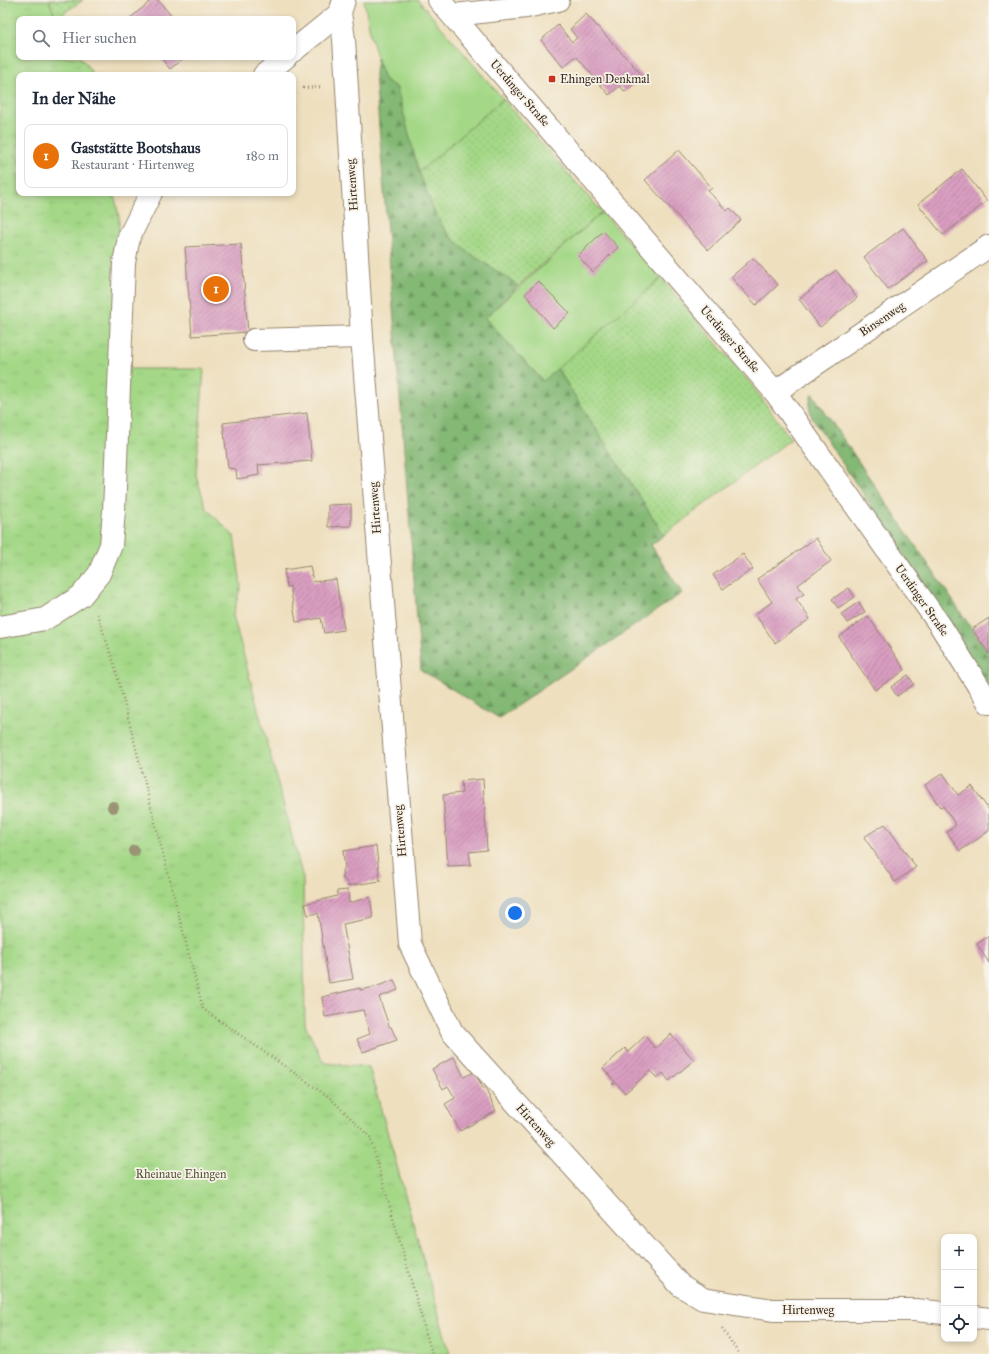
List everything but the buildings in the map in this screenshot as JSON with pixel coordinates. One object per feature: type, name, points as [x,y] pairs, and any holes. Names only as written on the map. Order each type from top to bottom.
[{"type":"street","points":[[446,8],[526,7],[558,0]]},
{"type":"street","name":"Hirtenweg","points":[[296,48],[342,7]]},
{"type":"street","name":"Hirtenweg","points":[[342,7],[362,336],[410,944],[452,1032],[680,1285],[703,1299],[773,1310],[915,1310],[941,1314]]},
{"type":"street","name":"Uerdinger Straße","points":[[446,8],[775,392],[940,625],[989,704]]},
{"type":"street","points":[[268,72],[282,60]]},
{"type":"street","points":[[0,627],[45,619],[81,596],[98,574],[111,545],[114,511],[124,263],[129,237],[150,196]]},
{"type":"street","name":"Binsenweg","points":[[775,392],[989,246]]},
{"type":"street","points":[[254,340],[362,336]]},
{"type":"street","points":[[977,1317],[989,1319]]},
{"type":"path","points":[[88,587],[114,663],[203,1009],[330,1098],[370,1137],[432,1354]]},
{"type":"green space","name":"Rheinaue Ehingen","points":[[0,0],[49,0],[55,16],[16,16],[16,60],[82,60],[92,72],[16,72],[16,196],[115,196],[119,217],[117,369],[204,369],[196,475],[206,508],[234,536],[241,585],[233,615],[303,878],[305,1025],[324,1063],[369,1067],[450,1354],[0,1354]]},
{"type":"green space","points":[[49,0],[83,0],[59,16],[54,16]]},
{"type":"green space","points":[[364,0],[418,0],[503,99],[419,172],[397,88],[384,79],[371,37]]},
{"type":"green space","points":[[377,58],[384,79],[397,88],[419,172],[434,211],[448,235],[474,256],[515,283],[517,287],[485,318],[542,381],[557,368],[664,535],[651,545],[682,593],[499,718],[421,670],[375,74]]},
{"type":"green space","points":[[503,99],[602,212],[517,287],[515,283],[469,254],[448,234],[435,212],[419,172]]},
{"type":"green space","points":[[602,212],[661,278],[543,381],[485,318]]},
{"type":"green space","points":[[661,278],[750,383],[791,439],[664,535],[557,368]]},
{"type":"green space","points":[[812,393],[989,654],[989,687],[904,555],[812,418],[809,406]]},
{"type":"place","name":"Ehingen Denkmal","points":[[552,79]]},
{"type":"place","name":"Gaststätte Bootshaus","points":[[216,289]]}]
